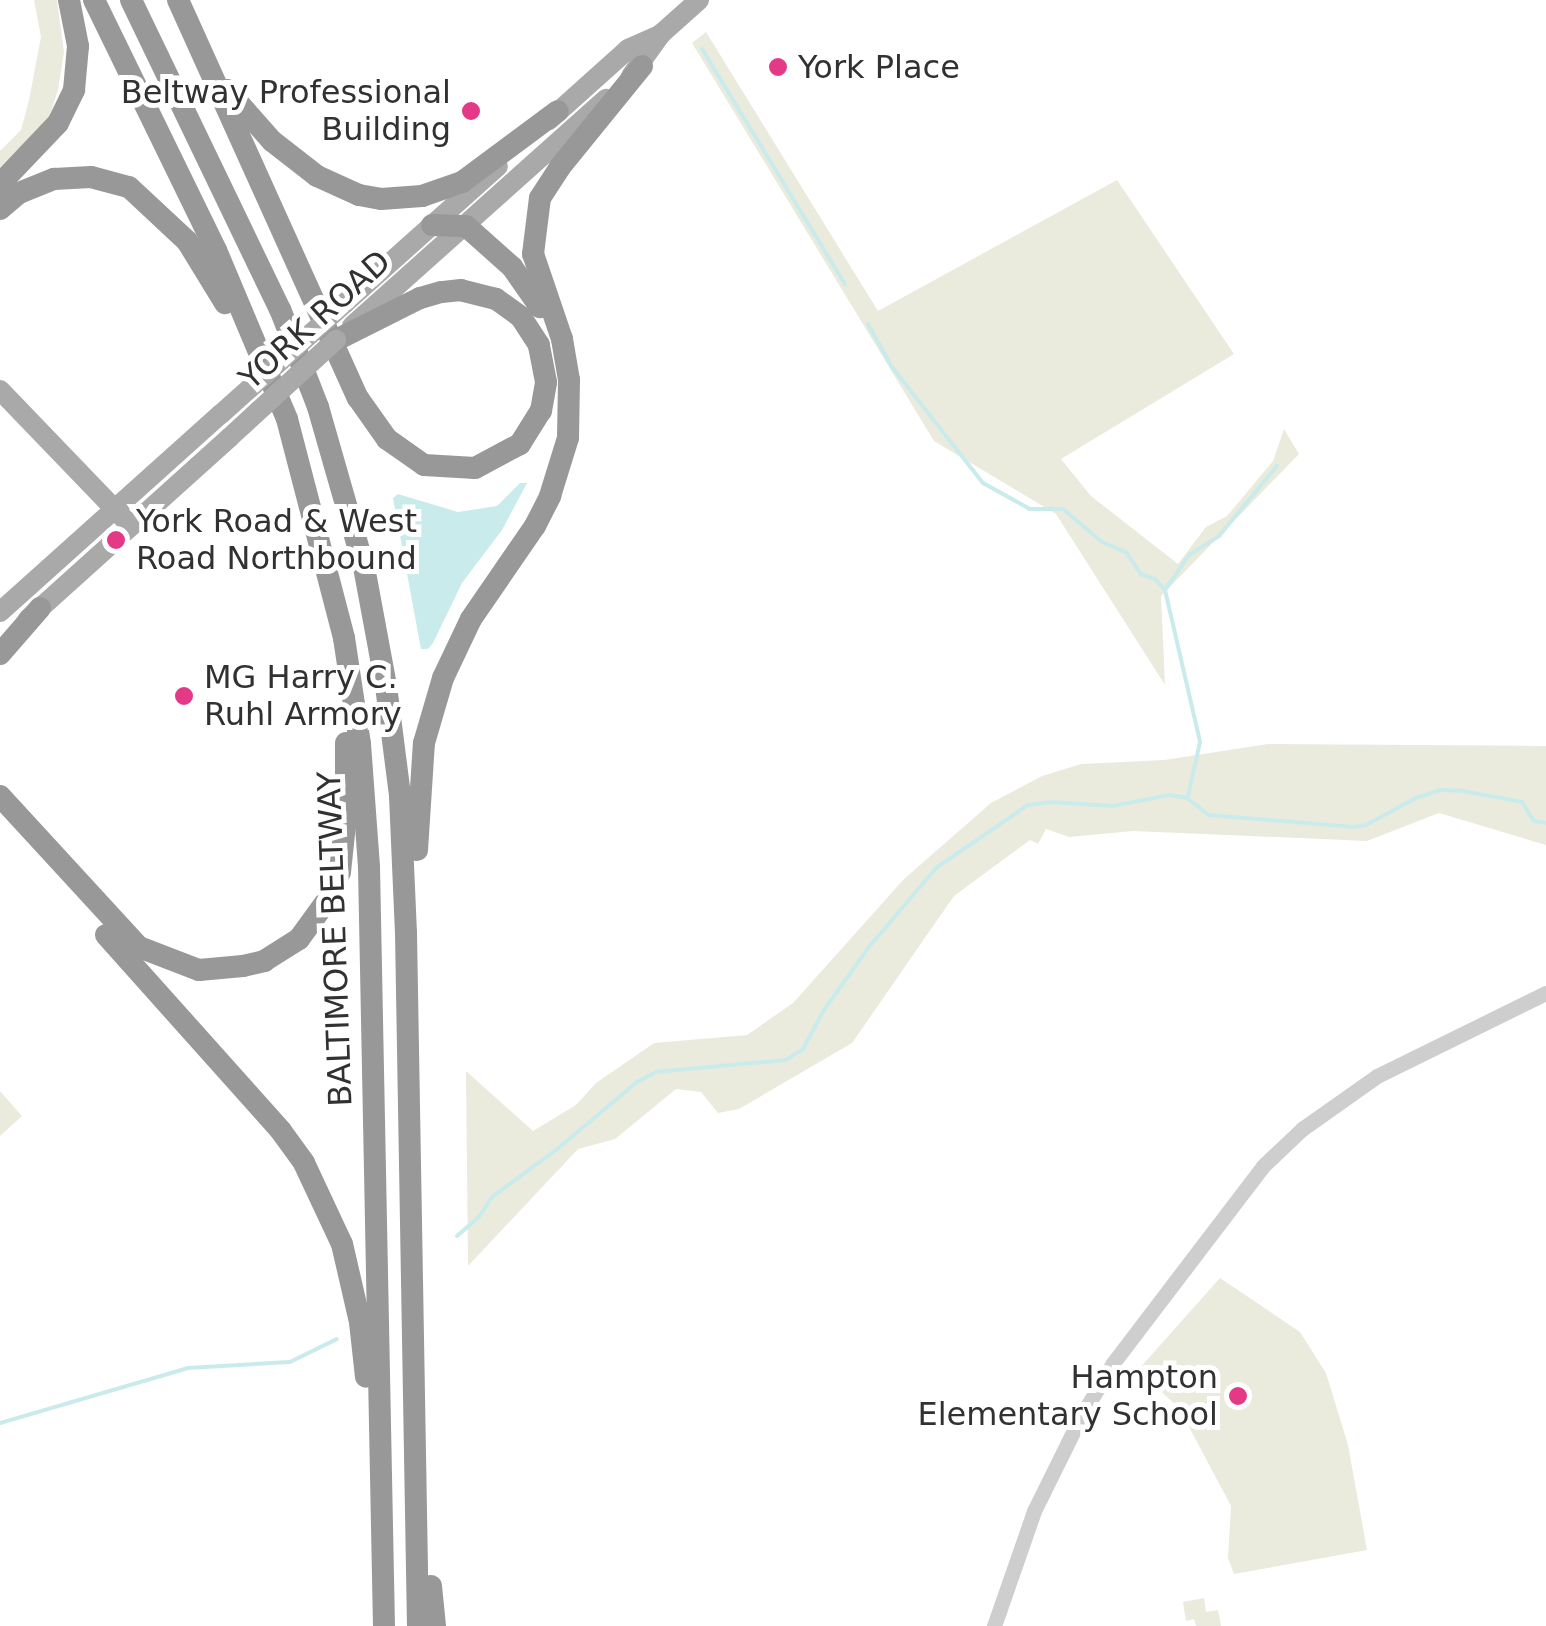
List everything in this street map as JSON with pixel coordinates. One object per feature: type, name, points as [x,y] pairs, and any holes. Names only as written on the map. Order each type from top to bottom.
[{"type":"highway","points":[[0,184],[58,124],[74,90],[78,46],[69,0]]},
{"type":"highway","name":"BALTIMORE BELTWAY","points":[[94,0],[216,250],[286,419],[314,511],[344,638],[366,806],[382,1626]]},
{"type":"highway","name":"BALTIMORE BELTWAY","points":[[131,0],[280,309],[318,407],[364,568],[386,686],[400,796],[418,1626]]},
{"type":"highway","points":[[178,0],[358,398],[387,439],[424,465],[475,468],[492,463],[520,444],[541,411],[546,382],[540,345],[521,318],[496,299],[460,290],[442,292],[348,333]]},
{"type":"highway","points":[[205,56],[250,120],[296,160],[338,188],[381,199],[422,196],[462,182],[558,112]]},
{"type":"highway","points":[[408,1089],[417,818],[424,743],[455,649],[550,496],[568,438],[569,380],[562,339],[533,254],[535,216],[548,183],[642,66]]},
{"type":"highway","points":[[0,208],[19,193],[54,180],[91,177],[128,186],[168,219],[207,270],[286,419]]},
{"type":"highway","points":[[432,226],[466,226],[494,249],[528,288],[556,340],[569,380]]},
{"type":"highway","points":[[0,796],[123,933],[156,956],[199,970],[222,969],[264,960],[298,939],[332,896],[340,872],[346,815],[346,749],[314,511]]},
{"type":"highway","points":[[0,654],[40,608]]},
{"type":"highway","points":[[0,817],[281,1131],[319,1188],[352,1278],[382,1503]]},
{"type":"highway","points":[[412,1313],[435,1626]]},
{"type":"main road","name":"YORK ROAD","points":[[0,644],[642,66],[662,34],[699,0]]},
{"type":"main road","name":"YORK ROAD","points":[[0,612],[628,49],[662,34]]},
{"type":"main road","points":[[0,390],[131,527]]},
{"type":"street","points":[[994,1626],[1034,1512],[1080,1418],[1113,1363],[1264,1166],[1302,1129],[1377,1076],[1546,993]]},
{"type":"shaded area","points":[[34,0],[57,0],[64,52],[58,90],[48,121],[0,167],[0,151],[21,130],[29,100],[41,37]]},
{"type":"shaded area","points":[[706,32],[878,311],[1117,180],[1234,354],[1061,459],[1091,496],[1178,564],[1206,527],[1227,516],[1273,461],[1284,429],[1299,454],[1161,596],[1165,685],[1056,514],[934,441],[692,43]]},
{"type":"shaded area","points":[[1268,744],[1546,746],[1546,845],[1439,813],[1367,841],[1133,831],[1069,837],[1046,829],[1038,844],[1030,840],[954,896],[852,1043],[739,1109],[718,1113],[701,1092],[676,1089],[615,1139],[578,1149],[468,1266],[466,1071],[533,1131],[576,1105],[596,1083],[654,1043],[747,1035],[793,1003],[904,879],[991,803],[1042,776],[1081,764],[1164,760]]},
{"type":"shaded area","points":[[0,1091],[22,1116],[0,1136]]},
{"type":"shaded area","points":[[1220,1278],[1300,1332],[1326,1373],[1348,1445],[1367,1550],[1234,1574],[1228,1558],[1231,1506],[1179,1408],[1138,1370]]},
{"type":"shaded area","points":[[1204,1598],[1206,1612],[1218,1610],[1221,1626],[1196,1626],[1194,1619],[1186,1621],[1183,1602]]},
{"type":"water","points":[[520,483],[527,483],[502,530],[462,583],[433,643],[428,649],[421,649],[393,498],[398,494],[458,512],[497,506]]},
{"type":"waterway","points":[[702,49],[845,284]]},
{"type":"waterway","points":[[868,324],[892,367],[983,483],[1030,509],[1063,509],[1102,542],[1126,552],[1141,574],[1155,579],[1165,590],[1200,742],[1188,796]]},
{"type":"waterway","points":[[1165,590],[1189,555],[1219,536],[1277,466]]},
{"type":"waterway","points":[[457,1236],[479,1217],[492,1197],[637,1082],[656,1072],[786,1060],[803,1049],[824,1010],[869,947],[936,868],[1028,805],[1051,802],[1112,806],[1170,795],[1187,798],[1209,815],[1354,827],[1440,790],[1522,802],[1534,821],[1546,823]]},
{"type":"waterway","points":[[0,1423],[188,1368],[290,1362],[337,1339]]},
{"type":"place","name":"York Place","points":[[778,67]]},
{"type":"place","name":"Beltway Professional Building","points":[[471,111]]},
{"type":"place","name":"York Road & West Road Northbound","points":[[116,540]]},
{"type":"place","name":"MG Harry C. Ruhl Armory","points":[[184,696]]},
{"type":"place","name":"Hampton Elementary School","points":[[1238,1396]]}]
